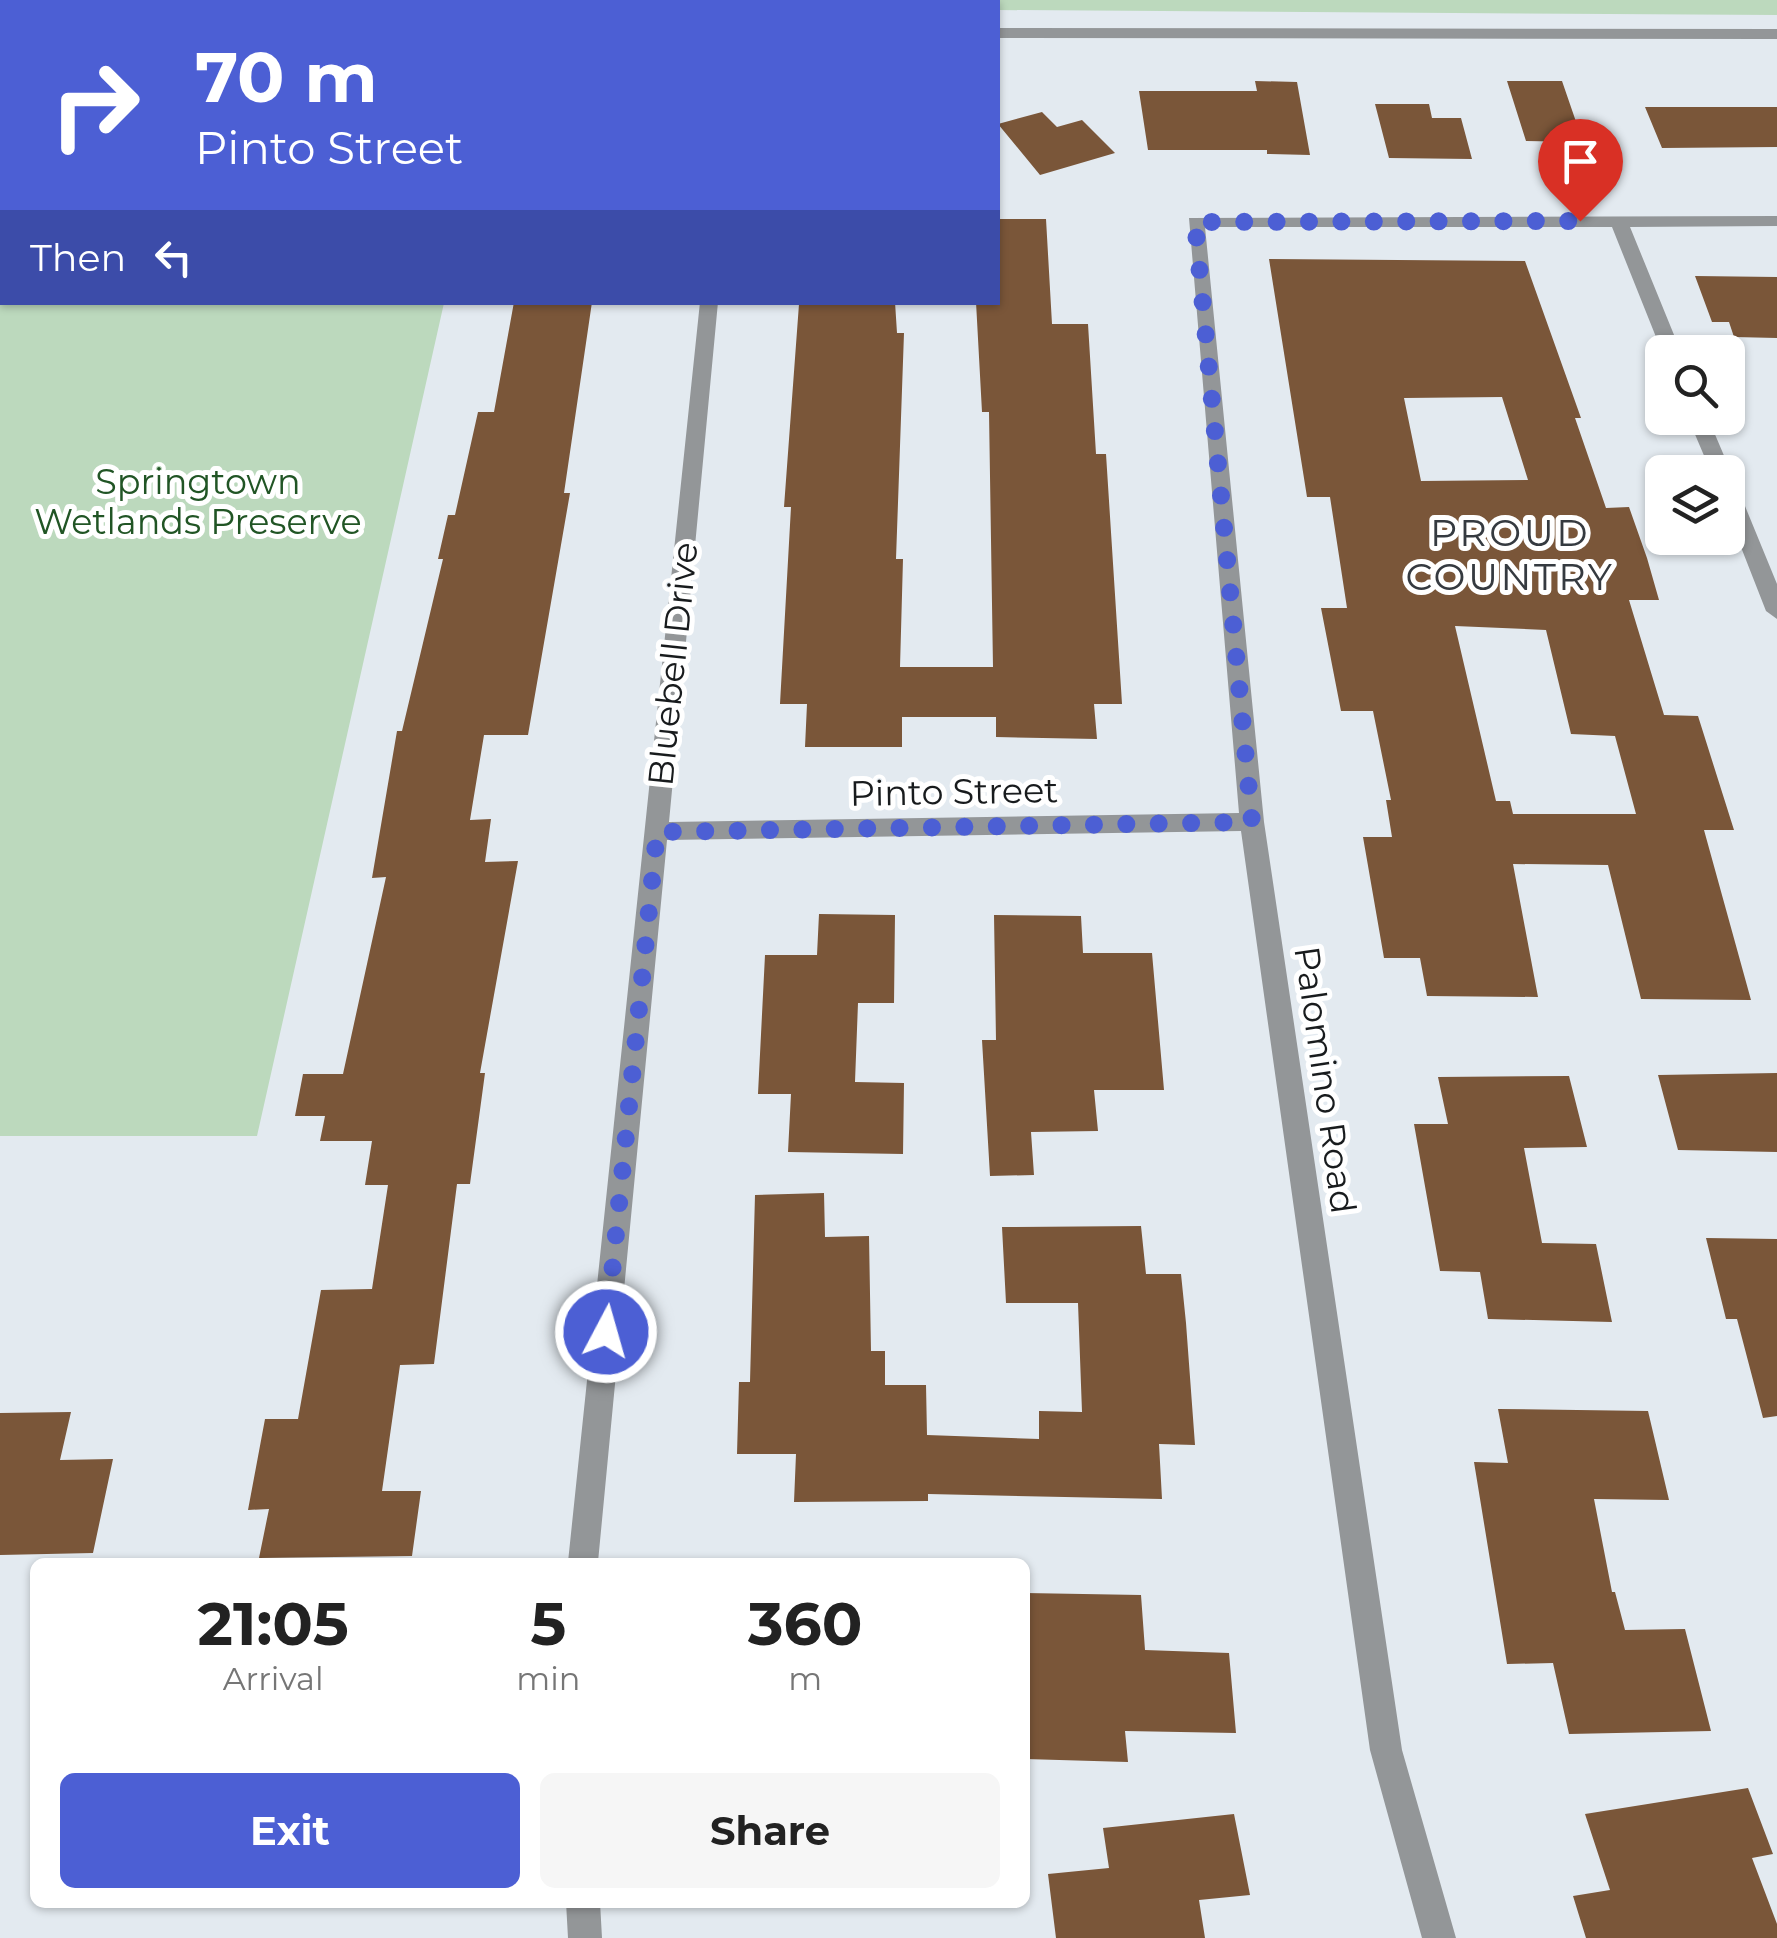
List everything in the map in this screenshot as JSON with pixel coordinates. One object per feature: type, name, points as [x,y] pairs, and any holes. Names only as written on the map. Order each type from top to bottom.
[{"type":"street","points":[[1000,33],[1777,34]]},
{"type":"street","points":[[1665,335],[1618,221],[1777,221]]},
{"type":"street","name":"Palomino Road","points":[[1440,1938],[1386,1750],[1252,822],[1195,222],[1618,221]]},
{"type":"street","name":"Bluebell Drive","points":[[583,1558],[709,305]]},
{"type":"street","points":[[1745,531],[1777,611]]},
{"type":"street","name":"Pinto Street","points":[[657,832],[1252,822]]},
{"type":"street","points":[[584,1908],[585,1938]]},
{"type":"green space","name":"Springtown Wetlands Preserve","points":[[1000,0],[1777,0],[1777,15],[1000,10]]},
{"type":"green space","name":"Springtown Wetlands Preserve","points":[[0,305],[444,305],[257,1136],[0,1136]]},
{"type":"building","points":[[1255,81],[1297,82],[1310,155],[1267,154],[1267,150],[1148,150],[1139,91],[1257,91]]},
{"type":"building","points":[[1507,81],[1562,81],[1583,142],[1526,141]]},
{"type":"building","points":[[1375,104],[1429,104],[1432,118],[1461,118],[1472,159],[1389,158]]},
{"type":"building","points":[[1645,107],[1777,107],[1777,147],[1662,148]]},
{"type":"building","points":[[1042,112],[1057,127],[1082,120],[1115,153],[1040,175],[1000,123]]},
{"type":"building","points":[[1000,219],[1046,219],[1052,324],[1088,324],[1096,454],[1106,454],[1122,704],[1094,704],[1097,739],[996,737],[996,717],[902,717],[902,747],[805,747],[807,704],[780,704],[791,507],[784,507],[799,305],[895,305],[897,333],[904,333],[896,559],[903,559],[900,667],[993,667],[989,412],[982,412],[976,305],[1000,305]]},
{"type":"building","points":[[1269,259],[1525,261],[1581,418],[1575,418],[1606,508],[1629,507],[1647,558],[1659,600],[1629,600],[1664,715],[1698,716],[1734,830],[1704,830],[1751,1000],[1641,999],[1608,865],[1513,864],[1538,997],[1427,996],[1420,958],[1384,958],[1363,837],[1392,837],[1386,800],[1391,800],[1373,711],[1341,711],[1321,608],[1347,608],[1330,497],[1307,497]],"holes":[[[1502,397],[1528,480],[1421,481],[1404,398]],[[1455,626],[1546,630],[1571,734],[1615,736],[1636,814],[1513,814],[1510,801],[1496,801]]]},
{"type":"building","points":[[1695,276],[1777,277],[1777,338],[1733,335],[1729,322],[1712,322]]},
{"type":"building","points":[[513,305],[592,305],[564,493],[570,493],[528,735],[484,735],[470,820],[491,819],[485,862],[518,861],[480,1073],[485,1073],[470,1184],[457,1184],[434,1364],[400,1365],[382,1491],[421,1491],[412,1556],[259,1558],[269,1509],[248,1510],[265,1419],[298,1419],[321,1290],[372,1289],[388,1185],[365,1185],[372,1141],[320,1141],[325,1116],[295,1116],[303,1074],[343,1074],[386,877],[372,878],[397,731],[402,731],[443,559],[438,559],[448,515],[455,515],[478,412],[494,412]]},
{"type":"building","points":[[819,914],[895,915],[894,1003],[858,1003],[855,1082],[904,1083],[903,1154],[788,1152],[791,1094],[758,1094],[765,955],[817,955]]},
{"type":"building","points":[[994,915],[1081,916],[1083,953],[1152,953],[1164,1090],[1094,1090],[1098,1131],[1031,1132],[1034,1175],[990,1176],[982,1040],[996,1040]]},
{"type":"building","points":[[1777,1073],[1777,1152],[1678,1150],[1658,1075]]},
{"type":"building","points":[[1569,1076],[1587,1147],[1524,1148],[1542,1243],[1596,1244],[1612,1322],[1488,1319],[1480,1272],[1440,1271],[1414,1124],[1448,1124],[1438,1077]]},
{"type":"building","points":[[824,1193],[825,1237],[869,1236],[871,1351],[885,1351],[885,1385],[926,1385],[927,1435],[1039,1439],[1039,1411],[1082,1412],[1078,1303],[1006,1303],[1002,1227],[1141,1226],[1146,1274],[1181,1274],[1186,1323],[1195,1445],[1159,1444],[1162,1499],[928,1494],[928,1501],[794,1502],[796,1454],[737,1454],[739,1382],[750,1382],[755,1195]]},
{"type":"building","points":[[1706,1238],[1777,1239],[1777,1416],[1763,1418],[1737,1319],[1726,1319]]},
{"type":"building","points":[[1498,1409],[1648,1411],[1669,1500],[1594,1499],[1612,1592],[1625,1630],[1685,1629],[1711,1731],[1569,1734],[1553,1663],[1507,1664],[1474,1462],[1508,1463]]},
{"type":"building","points":[[71,1412],[60,1460],[113,1459],[93,1553],[0,1555],[0,1413]]},
{"type":"building","points":[[1030,1593],[1141,1595],[1145,1650],[1229,1653],[1236,1733],[1125,1731],[1128,1762],[1030,1759]]},
{"type":"building","points":[[1748,1788],[1773,1854],[1752,1858],[1777,1924],[1777,1938],[1586,1938],[1573,1896],[1610,1890],[1585,1814]]},
{"type":"building","points":[[1234,1814],[1250,1895],[1199,1900],[1205,1938],[1056,1938],[1048,1874],[1109,1868],[1103,1828]]},
{"type":"district","name":"PROUD COUNTRY","points":[[1510,555]]},
{"type":"route","points":[[606,1332],[657,832],[1252,822],[1195,222],[1580,221]]}]
